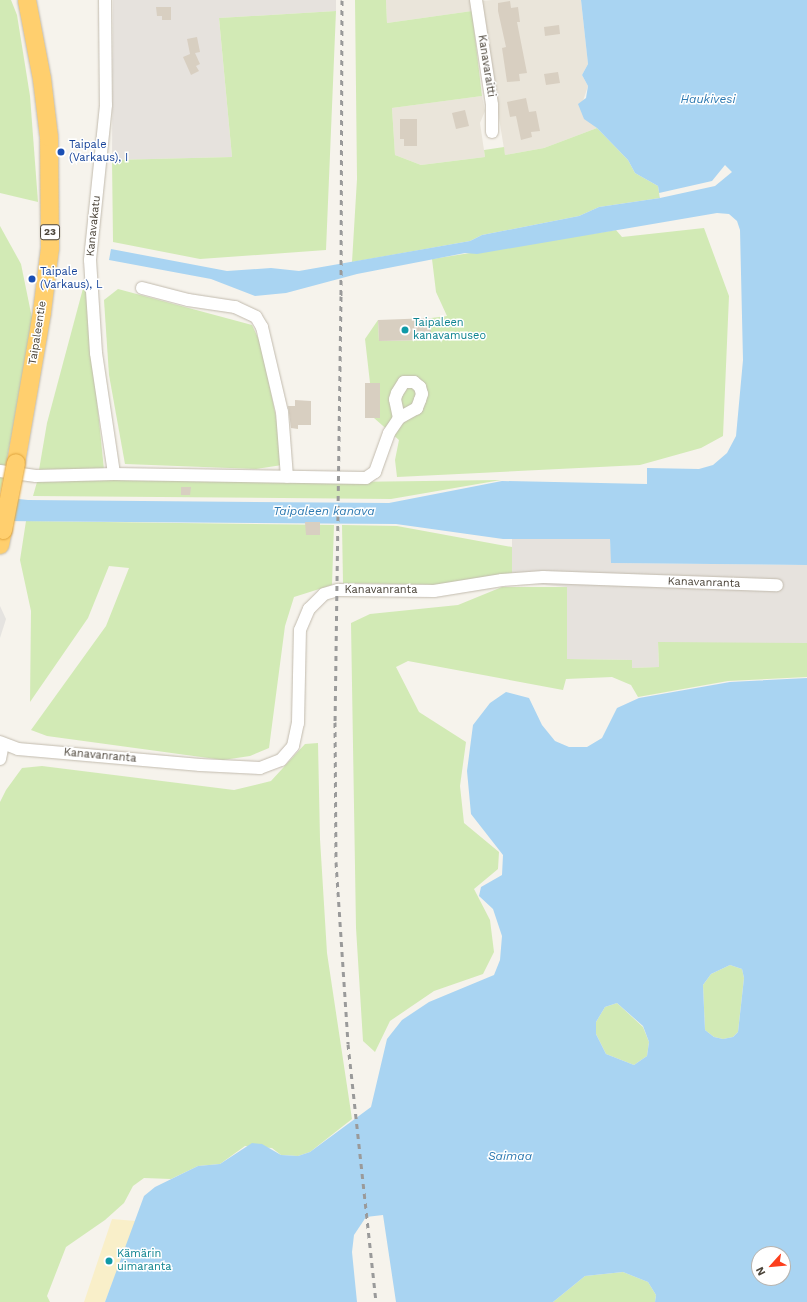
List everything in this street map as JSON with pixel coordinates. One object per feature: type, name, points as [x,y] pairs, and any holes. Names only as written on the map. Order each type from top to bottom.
[{"type":"highway","name":"Taipaleentie","points":[[2,537],[42,312],[50,240],[49,137],[42,79],[27,0]]},
{"type":"street","name":"Kanavakatu","points":[[104,0],[106,105],[90,260],[96,353],[114,474]]},
{"type":"street","name":"Kanavaraitti","points":[[476,0],[492,105],[492,132]]},
{"type":"street","points":[[142,288],[188,300],[235,307],[256,317],[262,327],[282,412],[287,478]]},
{"type":"street","points":[[0,471],[36,476],[114,474],[287,478],[366,478],[378,467],[389,433],[399,418]]},
{"type":"street","name":"Kanavanranta","points":[[2,743],[18,749],[200,765],[260,768],[281,760],[294,746],[298,723],[300,630],[309,609],[324,594],[338,590],[434,591],[502,580],[543,577],[777,585]]},
{"type":"street","points":[[0,758],[2,743]]},
{"type":"shaded area","points":[[113,0],[336,0],[336,11],[219,18],[232,157],[112,160]]},
{"type":"shaded area","points":[[386,0],[470,0],[472,11],[387,23]]},
{"type":"shaded area","points":[[581,0],[588,64],[582,75],[588,86],[583,101],[589,120],[597,128],[544,148],[505,155],[480,1]]},
{"type":"shaded area","points":[[482,96],[485,111],[480,123],[485,157],[421,165],[395,155],[392,108]]},
{"type":"shaded area","points":[[512,539],[610,539],[612,563],[807,565],[807,643],[658,643],[659,667],[632,668],[631,660],[567,659],[567,587],[512,582]]},
{"type":"shaded area","points":[[0,606],[6,619],[0,638]]},
{"type":"green space","points":[[0,0],[11,0],[17,15],[30,96],[38,202],[0,193]]},
{"type":"green space","points":[[355,0],[386,0],[387,23],[472,11],[482,96],[392,108],[395,155],[421,165],[485,157],[484,150],[504,147],[505,155],[544,148],[597,128],[628,160],[635,173],[658,186],[660,198],[599,207],[579,216],[482,235],[470,241],[352,262],[357,179]]},
{"type":"green space","points":[[336,11],[326,250],[200,259],[113,242],[112,160],[232,157],[219,18]]},
{"type":"green space","points":[[0,226],[21,264],[32,318],[28,355],[0,493]]},
{"type":"green space","points":[[704,228],[729,296],[723,436],[701,448],[640,465],[397,477],[395,460],[399,440],[374,418],[365,339],[378,320],[379,341],[431,340],[431,318],[447,316],[436,292],[432,259],[616,230],[622,237]]},
{"type":"green space","points":[[85,281],[104,470],[39,470],[47,423]]},
{"type":"green space","points":[[118,289],[252,325],[261,344],[281,441],[282,465],[256,469],[125,464],[109,375],[104,300]]},
{"type":"green space","points":[[106,480],[348,482],[501,480],[391,499],[33,496],[37,482]]},
{"type":"green space","points":[[26,521],[334,525],[332,585],[294,597],[285,626],[269,748],[250,756],[223,760],[47,736],[31,730],[106,626],[129,568],[109,566],[88,618],[30,702],[31,611],[20,560]]},
{"type":"green space","points":[[342,525],[397,526],[512,547],[512,573],[448,585],[343,583]]},
{"type":"green space","points":[[502,587],[567,587],[567,659],[632,660],[632,668],[659,667],[658,642],[807,643],[807,677],[728,681],[638,697],[631,685],[612,677],[566,679],[563,690],[408,661],[396,667],[419,712],[466,742],[460,786],[464,823],[499,852],[498,869],[474,889],[490,920],[494,952],[483,974],[434,991],[390,1021],[375,1052],[363,1041],[356,928],[351,623],[370,614],[458,605]]},
{"type":"green space","points":[[318,743],[320,839],[327,953],[352,1119],[310,1152],[298,1156],[281,1155],[272,1148],[245,1146],[220,1164],[198,1166],[171,1179],[144,1178],[133,1186],[124,1203],[105,1220],[66,1247],[47,1296],[50,1302],[0,1302],[0,802],[6,790],[22,768],[42,766],[234,790],[271,781],[305,744]]},
{"type":"green space","points":[[730,965],[742,969],[744,978],[738,1032],[733,1037],[723,1039],[714,1037],[705,1030],[703,985],[711,974]]},
{"type":"green space","points":[[617,1003],[643,1027],[649,1042],[647,1056],[634,1065],[606,1054],[596,1034],[596,1022],[605,1007]]},
{"type":"green space","points":[[623,1272],[648,1282],[656,1295],[655,1302],[553,1302],[585,1276]]},
{"type":"sand","name":"Kämärin uimaranta","points":[[112,1219],[136,1221],[105,1302],[84,1302]]},
{"type":"water","name":"Haukivesi","points":[[581,0],[807,0],[807,565],[611,563],[610,539],[503,539],[396,524],[0,521],[0,497],[28,500],[389,503],[502,481],[647,484],[647,468],[699,469],[713,465],[727,453],[736,436],[743,360],[740,230],[737,221],[729,214],[717,213],[477,254],[465,253],[357,274],[286,293],[255,296],[211,279],[109,260],[111,249],[227,271],[271,268],[299,271],[470,241],[482,235],[579,216],[599,207],[660,198],[658,186],[635,173],[628,160],[597,128],[584,119],[578,104],[586,98],[588,86],[582,75],[588,64]]},
{"type":"water","name":"Saimaa","points":[[807,678],[807,1302],[655,1302],[656,1295],[648,1282],[623,1272],[585,1276],[553,1302],[396,1302],[383,1215],[366,1217],[354,1235],[352,1252],[357,1302],[105,1302],[144,1196],[155,1187],[198,1166],[220,1164],[252,1143],[262,1144],[281,1155],[298,1156],[310,1152],[371,1107],[387,1039],[402,1020],[429,1002],[494,975],[500,960],[502,936],[493,909],[479,896],[481,887],[502,875],[503,855],[471,814],[467,771],[473,725],[490,703],[506,692],[529,698],[542,725],[555,741],[569,747],[587,747],[602,738],[617,708],[639,698],[730,682]],"holes":[[[730,965],[742,969],[744,978],[738,1032],[733,1037],[723,1039],[714,1037],[705,1030],[703,985],[711,974]],[[617,1003],[643,1026],[649,1042],[647,1056],[634,1065],[606,1054],[596,1034],[596,1022],[605,1007]]]},
{"type":"pier","points":[[725,165],[732,172],[715,186],[660,198],[659,193],[712,181]]},
{"type":"building","points":[[510,1],[511,8],[518,7],[520,22],[517,22],[527,73],[519,74],[520,81],[507,82],[502,48],[506,47],[498,11],[498,3]]},
{"type":"building","points":[[156,7],[171,7],[171,20],[162,20],[162,16],[157,16]]},
{"type":"building","points":[[559,25],[560,34],[545,36],[544,27]]},
{"type":"building","points":[[197,37],[200,52],[195,53],[200,64],[196,66],[199,71],[191,75],[183,57],[190,54],[187,39]]},
{"type":"building","points":[[558,72],[560,83],[546,85],[544,74]]},
{"type":"building","points":[[526,98],[529,112],[536,111],[540,131],[531,132],[532,137],[521,140],[516,116],[510,117],[507,102]]},
{"type":"building","points":[[465,110],[469,126],[456,129],[452,113]]},
{"type":"building","points":[[400,119],[417,119],[417,146],[404,146],[404,139],[400,139]]},
{"type":"building","name":"Taipaleen kanavamuseo","points":[[431,318],[431,340],[379,341],[378,320]]},
{"type":"building","points":[[365,383],[380,383],[380,418],[365,418]]},
{"type":"building","points":[[295,400],[311,401],[311,425],[298,425],[298,429],[291,428],[288,406],[295,406]]},
{"type":"building","points":[[181,487],[191,487],[190,495],[181,495]]},
{"type":"building","points":[[305,522],[320,522],[320,535],[306,535]]},
{"type":"railway","points":[[342,0],[341,296],[335,722],[336,862],[348,1044],[376,1302]]},
{"type":"place","name":"Taipale (Varkaus), I","points":[[61,152]]},
{"type":"place","name":"Taipale (Varkaus), L","points":[[32,279]]},
{"type":"place","name":"Taipaleen kanavamuseo","points":[[405,330]]},
{"type":"place","name":"Kämärin uimaranta","points":[[109,1261]]},
{"type":"water label","name":"Taipaleen kanava","points":[[324,512]]}]
